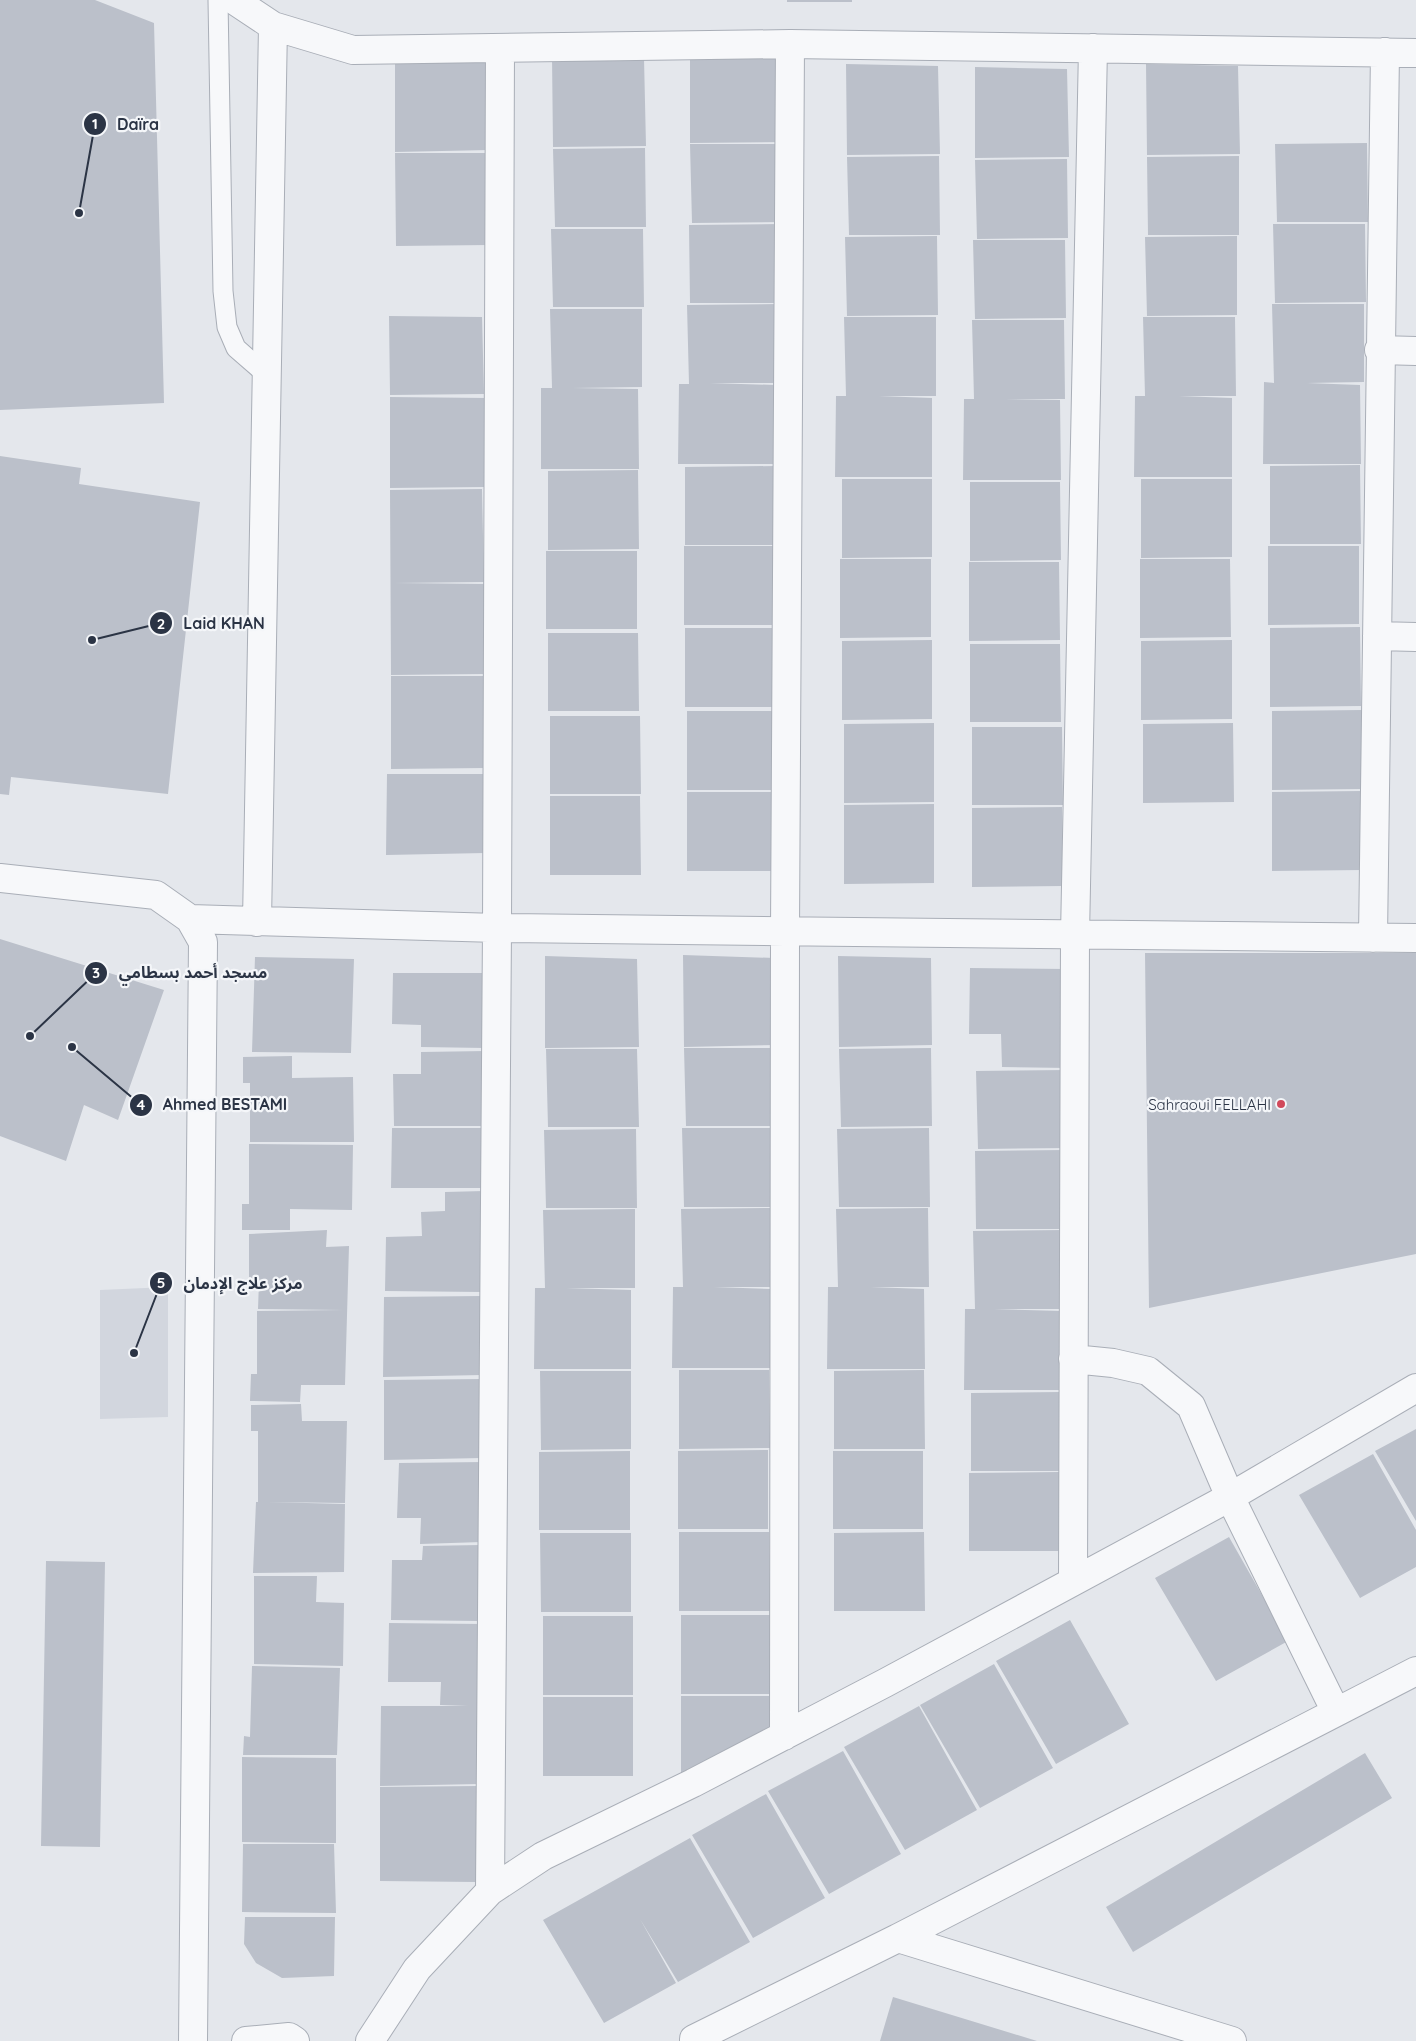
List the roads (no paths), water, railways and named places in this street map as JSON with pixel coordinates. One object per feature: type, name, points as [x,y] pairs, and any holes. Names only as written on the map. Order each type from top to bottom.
[{"type":"street","points":[[234,0],[273,26],[352,50],[790,44],[1416,52]]},
{"type":"street","points":[[256,922],[268,376],[273,26]]},
{"type":"street","points":[[784,1736],[785,932],[790,44]]},
{"type":"street","points":[[490,1891],[497,928],[500,48]]},
{"type":"street","points":[[1073,1581],[1074,935],[1093,48]]},
{"type":"street","points":[[1373,938],[1379,350],[1385,52]]},
{"type":"street","points":[[1379,350],[1416,351]]},
{"type":"street","points":[[1377,636],[1416,637]]},
{"type":"street","points":[[0,878],[156,895],[190,919],[203,942],[193,2041]]},
{"type":"street","points":[[190,919],[497,928],[1416,938]]},
{"type":"street","points":[[1073,1359],[1114,1363],[1148,1371],[1191,1406],[1230,1497],[1336,1712]]},
{"type":"street","points":[[370,2041],[417,1969],[490,1891],[543,1856],[784,1736],[885,1683],[1230,1497],[1416,1388]]},
{"type":"street","points":[[692,2040],[898,1938],[1416,1671]]},
{"type":"street","points":[[898,1938],[1232,2041]]},
{"type":"street","points":[[246,2041],[289,2037],[295,2041]]},
{"type":"lane","points":[[218,0],[223,290],[227,327],[236,348],[268,376]]},
{"type":"place","name":"Daïra","points":[[79,213]]},
{"type":"place","name":"Laid KHAN","points":[[92,640]]},
{"type":"place","name":"مسجد أحمد بسطامي","points":[[30,1036]]},
{"type":"place","name":"Ahmed BESTAMI","points":[[72,1047]]},
{"type":"place","name":"Sahraoui FELLAHI","points":[[1281,1104]]},
{"type":"place","name":"مركز علاج الإدمان","points":[[134,1353]]}]
